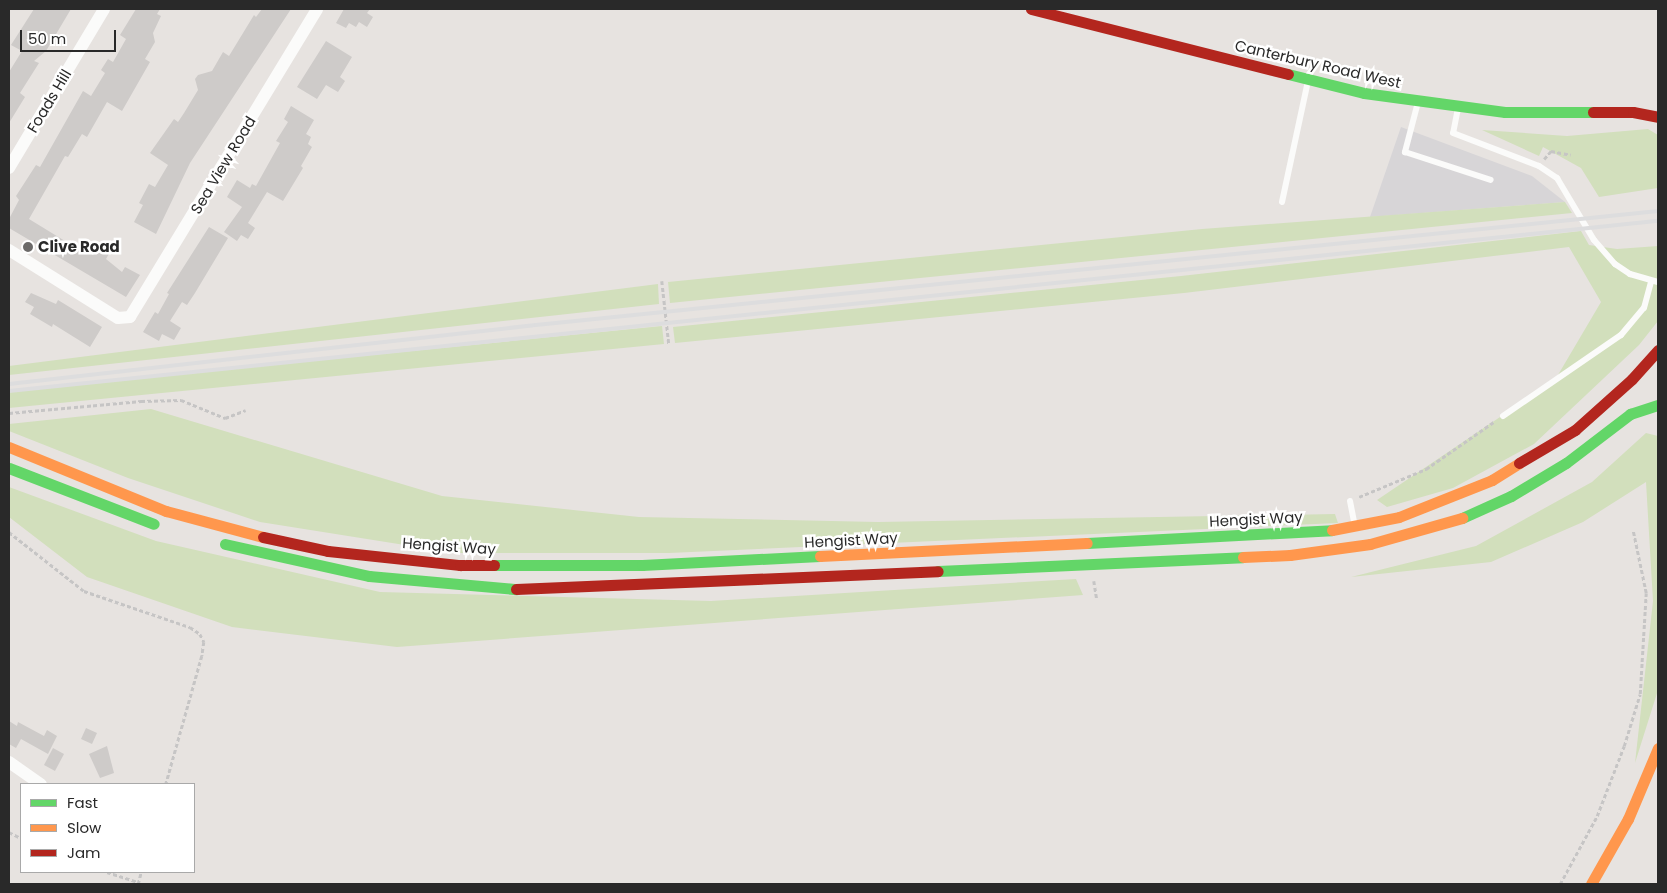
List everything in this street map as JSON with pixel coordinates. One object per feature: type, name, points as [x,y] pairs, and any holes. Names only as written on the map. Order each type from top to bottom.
[{"type":"main road","name":"Canterbury Road West","points":[[1032,9],[1308,80],[1418,102],[1458,108],[1542,113],[1633,112],[1658,117]]},
{"type":"main road","name":"Canterbury Road West","points":[[1633,112],[1658,102]]},
{"type":"main road","name":"Hengist Way","points":[[9,447],[166,511],[210,525],[328,551],[460,564],[642,565],[1326,531],[1399,517],[1444,501],[1492,480],[1541,453],[1593,416],[1658,350]]},
{"type":"main road","points":[[216,541],[368,576],[498,590],[1290,555],[1370,544],[1456,521],[1511,496],[1566,463],[1630,414],[1658,405]]},
{"type":"main road","points":[[9,468],[169,528]]},
{"type":"main road","points":[[1591,884],[1628,820],[1658,748]]},
{"type":"street","name":"Foads Hill","points":[[9,168],[104,9]]},
{"type":"street","name":"Sea View Road","points":[[9,250],[118,318],[126,319],[133,315],[317,9]]},
{"type":"street","points":[[9,762],[40,783]]},
{"type":"lane","points":[[1282,202],[1308,80]]},
{"type":"lane","points":[[1418,102],[1405,152],[1491,180]]},
{"type":"lane","points":[[1458,108],[1453,133],[1539,166],[1556,178],[1574,201],[1594,240],[1615,264],[1651,282],[1658,282]]},
{"type":"lane","points":[[1502,416],[1620,335],[1644,308],[1651,282]]},
{"type":"lane","points":[[1350,501],[1355,526]]},
{"type":"path","points":[[1539,166],[1551,152],[1571,155]]},
{"type":"path","points":[[662,281],[669,344]]},
{"type":"path","points":[[9,413],[141,400],[181,400],[225,418],[246,410]]},
{"type":"path","points":[[1350,501],[1426,469],[1502,416]]},
{"type":"path","points":[[1560,884],[1597,816],[1624,746],[1640,694],[1646,593],[1633,531]]},
{"type":"path","points":[[9,532],[84,591],[190,627],[200,634],[204,642],[202,656],[166,783]]},
{"type":"path","points":[[110,873],[138,883]]},
{"type":"shaded area","points":[[1401,127],[1532,176],[1565,202],[1370,217]]},
{"type":"green space","points":[[1648,129],[1658,135],[1658,188],[1599,197],[1581,168],[1543,147],[1539,156],[1482,130],[1567,136]]},
{"type":"green space","points":[[1565,202],[1572,213],[670,303],[668,282],[1202,229]]},
{"type":"green space","points":[[1581,231],[1589,245],[1617,249],[1658,246],[1658,321],[1639,345],[1534,444],[1453,488],[1387,507],[1377,500],[1555,380],[1601,302],[1569,247],[1184,293],[675,343],[673,327],[1181,276]]},
{"type":"green space","points":[[658,284],[659,304],[9,375],[9,366]]},
{"type":"green space","points":[[662,326],[664,344],[9,408],[9,391]]},
{"type":"green space","points":[[151,409],[442,496],[639,517],[878,522],[1335,514],[1338,523],[669,553],[455,553],[260,522],[128,478],[9,431],[9,424]]},
{"type":"green space","points":[[1646,433],[1658,436],[1658,690],[1635,763],[1653,601],[1646,482],[1583,522],[1491,562],[1351,577],[1476,546],[1592,482]]},
{"type":"green space","points":[[9,487],[156,541],[380,592],[711,601],[1076,579],[1083,595],[397,647],[232,627],[87,577],[9,517]]},
{"type":"building","points":[[34,9],[71,9],[46,51],[34,61],[39,63],[20,93],[25,97],[9,123],[9,72],[22,51],[11,45]]},
{"type":"building","points":[[136,9],[160,9],[157,14],[161,16],[153,33],[155,42],[145,59],[150,62],[122,111],[107,102],[87,137],[82,134],[68,157],[65,156],[29,219],[78,249],[82,242],[96,251],[100,246],[110,252],[106,259],[122,272],[125,267],[140,275],[126,297],[9,228],[9,219],[19,200],[16,196],[36,165],[40,167],[83,91],[91,96],[105,73],[101,70],[108,59],[113,62],[126,39],[120,35]]},
{"type":"building","points":[[262,9],[291,9],[190,163],[156,234],[134,222],[143,205],[139,203],[149,184],[155,187],[168,165],[150,153],[174,119],[178,122],[184,113],[198,90],[195,79],[198,75],[212,71],[223,52],[229,56],[254,15],[256,17]]},
{"type":"building","points":[[344,9],[370,9],[367,13],[373,17],[367,27],[359,22],[356,27],[349,23],[346,28],[336,23]]},
{"type":"building","points":[[326,41],[352,57],[340,77],[345,81],[338,92],[326,85],[317,99],[297,87]]},
{"type":"building","points":[[291,106],[314,120],[306,134],[311,137],[308,144],[312,147],[301,166],[303,168],[283,201],[267,192],[248,223],[255,228],[248,239],[241,235],[237,241],[224,232],[242,207],[227,197],[237,180],[250,188],[252,184],[256,186],[280,143],[276,141],[288,122],[284,119]]},
{"type":"building","points":[[209,227],[228,238],[187,305],[182,302],[170,321],[181,328],[174,340],[162,334],[159,341],[143,332],[155,312],[158,314],[169,294],[167,293]]},
{"type":"building","points":[[31,293],[56,304],[58,300],[102,327],[90,347],[53,324],[52,327],[30,314],[34,307],[25,302]]},
{"type":"building","points":[[9,721],[17,726],[18,722],[44,736],[47,730],[57,736],[48,754],[21,739],[16,748],[9,744]]},
{"type":"building","points":[[86,728],[97,733],[92,744],[81,739]]},
{"type":"building","points":[[107,746],[114,773],[100,778],[89,754]]},
{"type":"building","points":[[53,748],[64,754],[55,771],[44,765]]},
{"type":"railway","points":[[9,384],[536,325],[1658,211]]},
{"type":"railway","points":[[9,391],[1658,221]]},
{"type":"traffic: fast","points":[[1288,74],[1364,93],[1505,112],[1593,112]]},
{"type":"traffic: fast","points":[[1462,518],[1511,496],[1566,463],[1630,414],[1658,405]]},
{"type":"traffic: fast","points":[[9,468],[154,524]]},
{"type":"traffic: fast","points":[[1087,543],[1332,530]]},
{"type":"traffic: fast","points":[[225,544],[369,576],[516,589]]},
{"type":"traffic: fast","points":[[494,565],[642,565],[820,556]]},
{"type":"traffic: fast","points":[[938,571],[1243,557]]},
{"type":"traffic: slow","points":[[9,447],[166,511],[263,537]]},
{"type":"traffic: slow","points":[[1332,530],[1399,517],[1492,480],[1519,463]]},
{"type":"traffic: slow","points":[[1243,557],[1290,555],[1370,544],[1462,518]]},
{"type":"traffic: slow","points":[[820,556],[1087,543]]},
{"type":"traffic: slow","points":[[1591,884],[1628,819],[1658,748]]},
{"type":"traffic: jam","points":[[1031,9],[1288,74]]},
{"type":"traffic: jam","points":[[1593,112],[1633,112],[1658,117]]},
{"type":"traffic: jam","points":[[1519,463],[1575,430],[1632,379],[1658,350]]},
{"type":"traffic: jam","points":[[263,537],[328,551],[460,565],[494,565]]},
{"type":"traffic: jam","points":[[516,589],[938,571]]},
{"type":"place","name":"Clive Road","points":[[28,247]]}]
